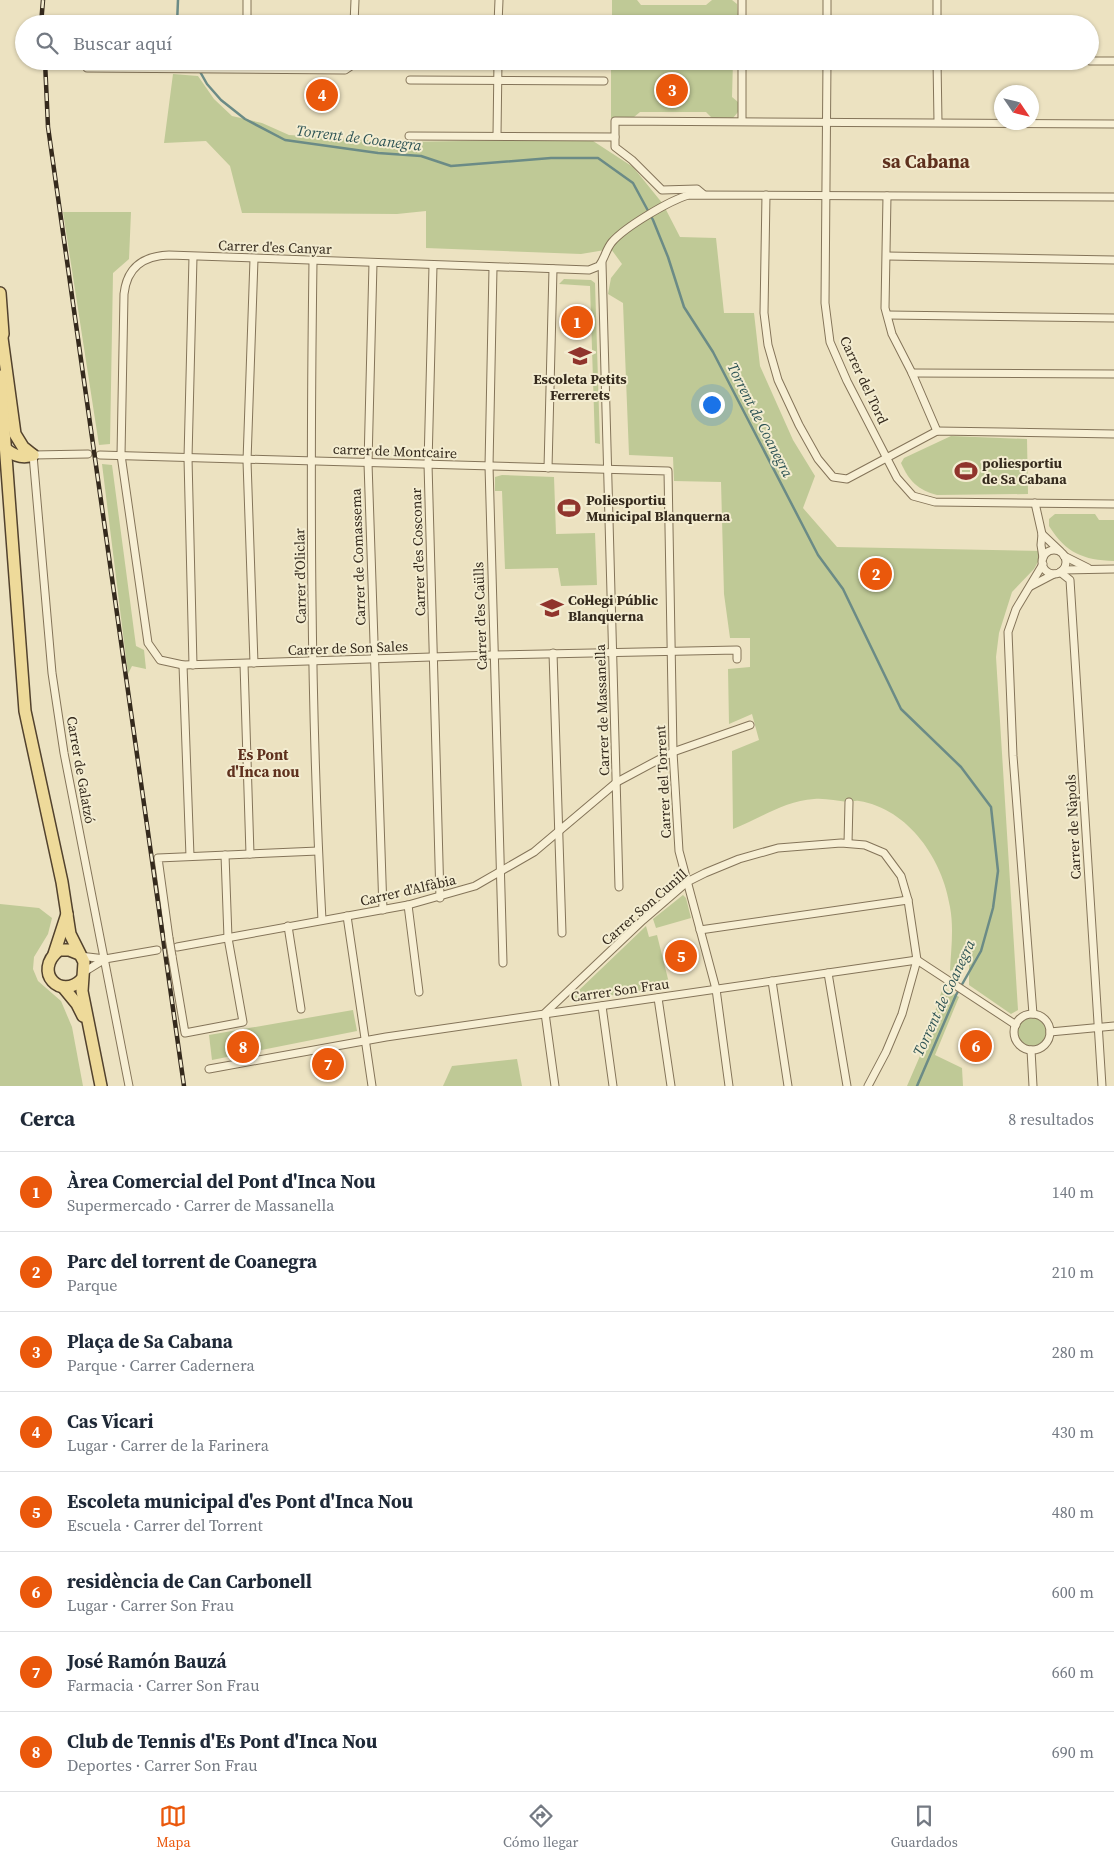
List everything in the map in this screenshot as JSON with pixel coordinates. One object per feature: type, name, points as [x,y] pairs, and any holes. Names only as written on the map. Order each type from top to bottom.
[{"type":"main road","points":[[0,293],[1,333],[15,434],[30,456]]},
{"type":"main road","points":[[0,376],[25,711],[71,937],[84,962],[83,975],[89,1026],[101,1086]]},
{"type":"main road","points":[[7,450],[30,456]]},
{"type":"main road","points":[[8,475],[17,464],[30,456]]},
{"type":"main road","points":[[67,912],[54,954],[48,964],[49,976],[52,981],[63,987],[77,1004],[89,1026]]},
{"type":"main road","points":[[54,954],[64,950],[80,955]]},
{"type":"main road","points":[[63,987],[74,985],[83,975]]},
{"type":"street","points":[[246,15],[247,0]]},
{"type":"street","points":[[354,15],[355,0]]},
{"type":"street","points":[[498,15],[499,0]]},
{"type":"street","points":[[742,0],[742,15]]},
{"type":"street","points":[[827,0],[827,15]]},
{"type":"street","points":[[937,0],[937,15]]},
{"type":"street","points":[[1099,60],[1114,61]]},
{"type":"street","points":[[497,135],[498,70]]},
{"type":"street","points":[[742,70],[742,120]]},
{"type":"street","name":"Carrer del Tord","points":[[827,70],[825,303],[830,342],[847,381],[897,478],[913,496],[935,502],[1114,504]]},
{"type":"street","points":[[937,70],[938,122]]},
{"type":"street","points":[[410,80],[604,81]]},
{"type":"street","points":[[703,194],[697,189],[662,190],[616,147],[616,121],[742,120],[826,123],[1114,124]]},
{"type":"street","points":[[409,136],[615,137]]},
{"type":"street","points":[[602,261],[616,238],[640,222],[682,197],[703,194],[1114,197]]},
{"type":"street","points":[[766,195],[764,313],[768,345],[778,380],[799,425],[818,459],[833,477],[847,479],[937,431],[1114,434]]},
{"type":"street","points":[[887,196],[886,308],[892,334],[912,373],[937,431]]},
{"type":"street","name":"Carrer d'es Canyar","points":[[121,456],[126,283],[133,268],[158,255],[373,264],[590,270],[596,268],[602,261]]},
{"type":"street","points":[[887,256],[1114,260]]},
{"type":"street","points":[[193,257],[188,458],[193,665]]},
{"type":"street","points":[[254,259],[247,461],[254,663]]},
{"type":"street","name":"Carrer d'Oliclar","points":[[313,261],[310,461],[318,851],[322,920]]},
{"type":"street","name":"Carrer de Massanella","points":[[602,261],[619,887]]},
{"type":"street","name":"Carrer de Comassema","points":[[373,264],[368,463],[383,910]]},
{"type":"street","name":"Carrer d'es Cosconar","points":[[433,266],[428,464],[440,898]]},
{"type":"street","name":"Carrer d'es Caülls","points":[[493,268],[488,466],[503,963]]},
{"type":"street","points":[[548,468],[553,269]]},
{"type":"street","points":[[888,315],[1114,318]]},
{"type":"street","points":[[912,373],[1114,374]]},
{"type":"street","points":[[30,456],[88,454]]},
{"type":"street","name":"carrer de Montcaire","points":[[100,455],[247,461],[668,471]]},
{"type":"street","name":"Carrer de Galatzó","points":[[30,456],[52,673],[64,753],[129,1086]]},
{"type":"street","name":"Carrer de Son Sales","points":[[121,456],[148,643],[160,660],[193,665],[673,650],[737,650],[737,659]]},
{"type":"street","name":"Carrer del Torrent","points":[[668,471],[673,650],[673,752],[679,852],[716,989],[729,1086]]},
{"type":"street","points":[[1035,503],[1042,534],[1041,544],[1046,570],[1059,572],[1088,568],[1114,569]]},
{"type":"street","points":[[1031,586],[1059,572],[1066,564],[1062,554],[1042,534]]},
{"type":"street","points":[[1033,1014],[1008,657],[1008,632],[1016,609],[1050,551],[1062,554],[1088,568]]},
{"type":"street","name":"Carrer de Nàpols","points":[[1059,572],[1070,580],[1102,1086]]},
{"type":"street","points":[[553,653],[562,932]]},
{"type":"street","points":[[244,664],[250,854]]},
{"type":"street","points":[[183,665],[190,856]]},
{"type":"street","name":"Carrer d'Alfàbia","points":[[177,947],[408,905],[440,898],[475,886],[534,852],[617,782],[673,752],[750,725]]},
{"type":"street","points":[[848,843],[849,802]]},
{"type":"street","name":"Carrer Son Cunill","points":[[545,1013],[643,920],[688,882],[722,865],[756,853],[798,846],[848,843],[865,846],[884,853],[901,876],[908,900],[917,960],[902,1014],[886,1052],[868,1086]]},
{"type":"street","points":[[225,855],[228,938],[243,1022],[185,1033],[158,858],[190,856],[318,851]]},
{"type":"street","points":[[700,930],[908,900]]},
{"type":"street","points":[[408,905],[419,992]]},
{"type":"street","points":[[347,916],[372,1086]]},
{"type":"street","points":[[288,926],[301,1009]]},
{"type":"street","points":[[80,955],[105,959],[157,950]]},
{"type":"street","points":[[83,975],[105,959]]},
{"type":"street","points":[[917,960],[1016,1025]]},
{"type":"street","name":"Carrer Son Frau","points":[[209,1069],[366,1040],[917,960]]},
{"type":"street","points":[[828,973],[847,1086]]},
{"type":"street","points":[[772,981],[788,1086]]},
{"type":"street","points":[[658,998],[671,1086]]},
{"type":"street","points":[[602,1006],[614,1086]]},
{"type":"street","points":[[545,1013],[555,1086]]},
{"type":"street","points":[[1033,1014],[1038,1015],[1047,1022],[1050,1032],[1046,1043],[1031,1050],[1017,1041],[1016,1025],[1023,1017],[1033,1014]]},
{"type":"street","points":[[1050,1032],[1114,1026]]},
{"type":"street","points":[[1031,1050],[1033,1086]]},
{"type":"green space","points":[[612,0],[637,0],[641,5],[706,5],[712,0],[732,0],[737,4],[738,15],[612,15]]},
{"type":"green space","points":[[611,70],[733,70],[732,97],[738,102],[738,112],[733,118],[712,118],[706,112],[640,112],[634,117],[611,118]]},
{"type":"green space","points":[[173,74],[198,76],[214,99],[232,116],[262,123],[289,135],[398,142],[590,139],[633,167],[663,204],[680,237],[716,238],[724,313],[754,313],[760,366],[793,440],[815,476],[803,508],[837,547],[1044,551],[1034,569],[1012,592],[999,633],[996,657],[1018,1010],[1011,1014],[969,985],[969,962],[950,971],[952,923],[946,889],[940,872],[921,839],[893,814],[877,806],[859,801],[803,800],[782,807],[733,829],[732,751],[759,740],[752,714],[729,724],[728,669],[750,667],[750,638],[730,638],[724,594],[721,482],[674,481],[673,457],[629,455],[623,303],[608,294],[611,278],[622,264],[611,249],[581,254],[426,248],[426,211],[397,214],[242,213],[230,166],[206,141],[164,143]]},
{"type":"green space","points":[[63,212],[131,212],[129,259],[113,273],[110,444],[99,445]]},
{"type":"green space","points":[[564,279],[591,280],[595,283],[600,444],[595,443],[590,286],[559,284]]},
{"type":"green space","name":"poliesportiu de Sa Cabana","points":[[951,436],[1027,439],[1028,494],[937,495],[915,484],[901,463],[904,458]]},
{"type":"green space","points":[[102,464],[112,465],[136,646],[144,650],[146,669],[132,666],[128,674]]},
{"type":"green space","points":[[502,475],[554,477],[556,534],[595,533],[597,585],[561,586],[558,568],[505,569],[502,491],[495,491],[495,477]]},
{"type":"green space","points":[[1055,514],[1095,514],[1099,520],[1114,520],[1114,561],[1084,557],[1069,549],[1049,526],[1049,519]]},
{"type":"green space","points":[[683,895],[686,898],[691,918],[656,928],[653,919]]},
{"type":"green space","points":[[0,904],[39,908],[52,918],[48,934],[34,957],[33,969],[38,981],[61,1001],[72,1027],[83,1086],[0,1086]]},
{"type":"green space","points":[[646,926],[649,937],[657,935],[670,987],[579,1000],[575,998],[576,993]]},
{"type":"green space","points":[[943,987],[959,997],[935,1055],[962,1068],[963,1086],[907,1086],[923,1049]]},
{"type":"green space","points":[[353,1010],[357,1031],[212,1060],[209,1035]]},
{"type":"green space","points":[[1032,1018],[1042,1022],[1046,1032],[1042,1042],[1032,1046],[1022,1042],[1018,1032],[1022,1022]]},
{"type":"green space","points":[[517,1059],[522,1086],[443,1086],[452,1066]]},
{"type":"waterway","name":"Torrent de Coanegra","points":[[177,15],[178,0]]},
{"type":"waterway","name":"Torrent de Coanegra","points":[[199,70],[207,84],[221,100],[245,119],[285,140],[378,153],[421,156],[451,166],[551,158],[598,158],[633,183],[653,220],[668,257],[684,307],[713,352],[818,555],[843,589],[901,709],[961,767],[991,807],[998,871],[993,908],[981,951],[956,995],[917,1086]]},
{"type":"railway","points":[[42,15],[43,0]]},
{"type":"railway","points":[[45,70],[48,127],[184,1086]]},
{"type":"place","name":"Plaça de Sa Cabana","points":[[672,90]]},
{"type":"place","name":"Cas Vicari","points":[[322,95]]},
{"type":"place","name":"Àrea Comercial del Pont d'Inca Nou","points":[[577,322]]},
{"type":"place","name":"Escoleta Petits Ferrerets","points":[[580,356]]},
{"type":"place","name":"poliesportiu de Sa Cabana","points":[[966,471]]},
{"type":"place","name":"Poliesportiu Municipal Blanquerna","points":[[569,508]]},
{"type":"place","name":"Parc del torrent de Coanegra","points":[[876,574]]},
{"type":"place","name":"Col·legi Públic Blanquerna","points":[[552,608]]},
{"type":"place","name":"Escoleta municipal d'es Pont d'Inca Nou","points":[[681,956]]},
{"type":"place","name":"residència de Can Carbonell","points":[[976,1046]]},
{"type":"place","name":"Club de Tennis d'Es Pont d'Inca Nou","points":[[243,1047]]},
{"type":"place","name":"José Ramón Bauzá","points":[[328,1064]]},
{"type":"district","name":"sa Cabana","points":[[926,161]]},
{"type":"district","name":"Es Pont d'Inca nou","points":[[263,764]]}]
